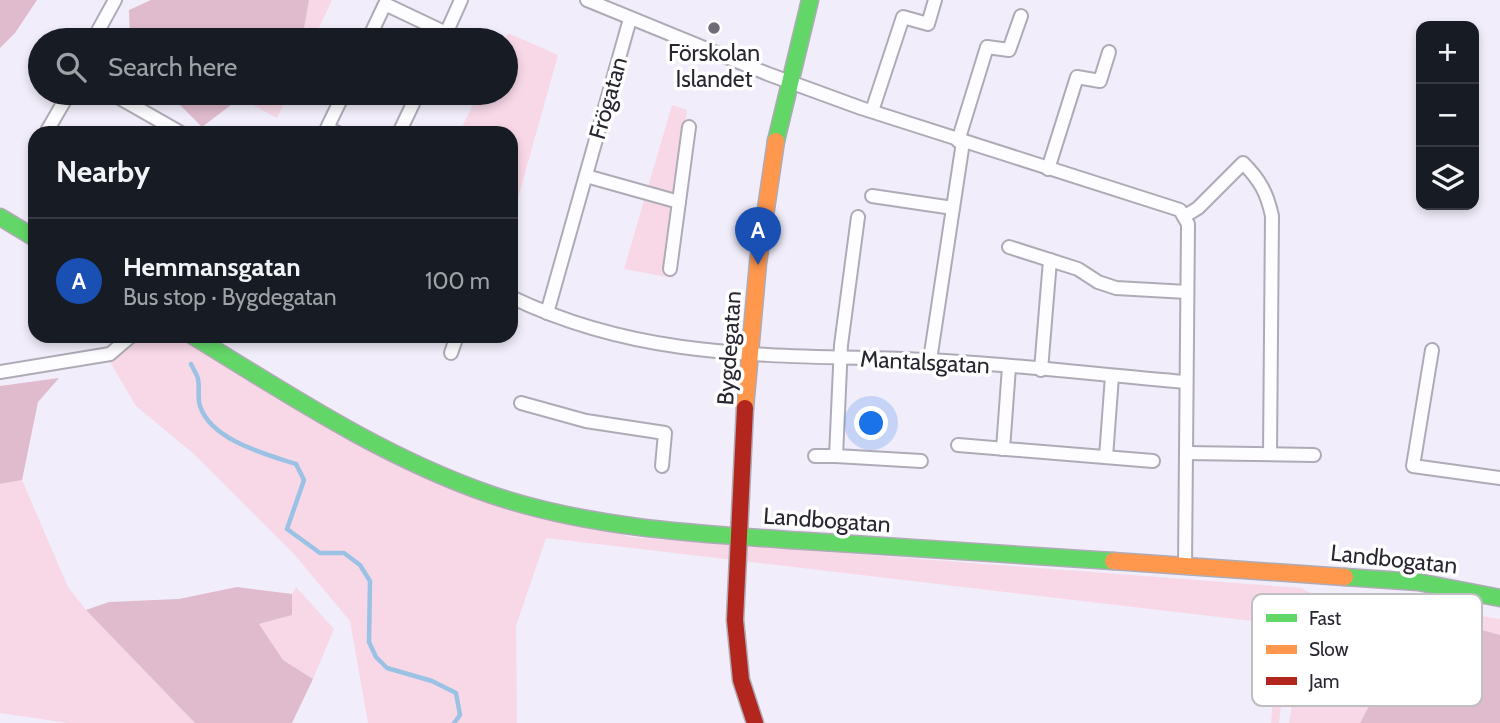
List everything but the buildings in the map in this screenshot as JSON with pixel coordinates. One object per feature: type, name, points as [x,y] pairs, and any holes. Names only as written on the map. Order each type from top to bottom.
[{"type":"street","points":[[100,28],[115,0]]},
{"type":"street","points":[[448,28],[461,0]]},
{"type":"street","points":[[587,0],[788,81],[961,141],[1173,207],[1185,216],[1188,224],[1185,565]]},
{"type":"street","name":"Bygdegatan","points":[[755,723],[741,681],[735,605],[750,355],[765,208],[788,81],[810,0]]},
{"type":"street","points":[[872,111],[903,17],[928,24],[935,0]]},
{"type":"street","points":[[374,28],[385,4],[428,28]]},
{"type":"street","points":[[930,360],[961,141],[987,47],[1009,50],[1021,16]]},
{"type":"street","name":"Frögatan","points":[[547,313],[630,19]]},
{"type":"street","points":[[1048,169],[1077,77],[1100,81],[1110,52]]},
{"type":"street","points":[[50,126],[62,105]]},
{"type":"street","points":[[131,105],[167,126]]},
{"type":"street","points":[[328,126],[338,105]]},
{"type":"street","points":[[402,126],[412,105]]},
{"type":"street","points":[[670,269],[689,127]]},
{"type":"street","points":[[1185,216],[1198,208],[1239,159],[1258,179],[1267,194],[1272,216],[1270,454]]},
{"type":"street","points":[[586,176],[679,202]]},
{"type":"street","points":[[872,196],[953,208]]},
{"type":"street","points":[[0,217],[28,234]]},
{"type":"street","name":"Mantalsgatan","points":[[836,456],[840,357],[858,217]]},
{"type":"street","points":[[1009,247],[1078,269],[1098,282],[1116,288],[1188,292]]},
{"type":"street","points":[[1041,370],[1050,260]]},
{"type":"street","name":"Mantalsgatan","points":[[518,300],[547,313],[624,337],[688,349],[750,355],[930,360],[1186,382]]},
{"type":"street","points":[[0,372],[110,354],[123,343]]},
{"type":"street","name":"Landbogatan","points":[[204,343],[327,419],[435,472],[493,495],[634,527],[738,537],[1418,582],[1480,594]]},
{"type":"street","points":[[451,353],[455,343]]},
{"type":"street","points":[[1432,350],[1408,465],[1500,478]]},
{"type":"street","name":"Mantalsgatan","points":[[1003,449],[1009,367]]},
{"type":"street","points":[[1106,457],[1112,376]]},
{"type":"street","points":[[521,403],[586,421],[665,433],[663,466]]},
{"type":"street","points":[[958,445],[1153,461]]},
{"type":"street","points":[[1186,453],[1314,454]]},
{"type":"street","points":[[816,456],[920,461]]},
{"type":"street","name":"Landbogatan","points":[[1482,594],[1500,598]]},
{"type":"shaded area","points":[[0,0],[37,0],[15,33],[0,48]]},
{"type":"shaded area","points":[[151,0],[309,0],[304,28],[130,28],[129,10]]},
{"type":"shaded area","points":[[309,0],[332,0],[319,28],[304,28]]},
{"type":"shaded area","points":[[518,37],[558,55],[518,198],[518,126],[462,126],[473,105],[518,105]]},
{"type":"shaded area","points":[[180,105],[231,105],[203,126]]},
{"type":"shaded area","points":[[253,105],[283,105],[277,118]]},
{"type":"shaded area","points":[[672,105],[687,110],[664,272],[674,273],[673,278],[624,269]]},
{"type":"shaded area","points":[[130,343],[190,343],[305,413],[517,506],[630,537],[1301,588],[1311,593],[1252,594],[1252,621],[546,538],[516,626],[517,723],[368,723],[350,621],[293,553],[195,455],[136,406],[110,362]]},
{"type":"shaded area","points":[[59,378],[38,402],[22,480],[0,484],[0,386]]},
{"type":"shaded area","points":[[22,480],[68,587],[86,610],[195,723],[68,723],[0,713],[0,484]]},
{"type":"shaded area","points":[[237,587],[292,594],[292,615],[259,624],[283,660],[313,679],[292,723],[195,723],[86,610],[109,602],[179,599]]},
{"type":"shaded area","points":[[296,587],[334,629],[313,679],[283,660],[259,624],[291,615],[292,594]]},
{"type":"shaded area","points":[[1482,616],[1500,619],[1500,635],[1482,630]]},
{"type":"shaded area","points":[[1482,630],[1500,635],[1500,723],[1360,723],[1369,706],[1482,706]]},
{"type":"shaded area","points":[[1272,706],[1281,706],[1279,723],[1271,723]]},
{"type":"shaded area","points":[[1292,706],[1369,706],[1360,723],[1289,723]]},
{"type":"waterway","points":[[191,364],[198,379],[200,406],[215,428],[240,444],[296,464],[304,480],[287,529],[320,553],[344,553],[360,565],[370,581],[369,642],[376,657],[387,668],[432,681],[456,693],[460,715],[454,723]]},
{"type":"traffic: fast","points":[[776,141],[810,0]]},
{"type":"traffic: fast","points":[[0,217],[28,234]]},
{"type":"traffic: fast","points":[[204,343],[338,424],[413,463],[492,495],[569,516],[687,532],[1113,561]]},
{"type":"traffic: fast","points":[[1345,577],[1418,582],[1480,594]]},
{"type":"traffic: fast","points":[[1482,594],[1500,598]]},
{"type":"traffic: slow","points":[[745,408],[758,263],[776,141]]},
{"type":"traffic: slow","points":[[1113,561],[1345,577]]},
{"type":"traffic: jam","points":[[745,408],[735,620],[741,680],[755,723]]},
{"type":"place","name":"Förskolan Islandet","points":[[714,28]]},
{"type":"place","name":"Hemmansgatan","points":[[758,265]]}]
